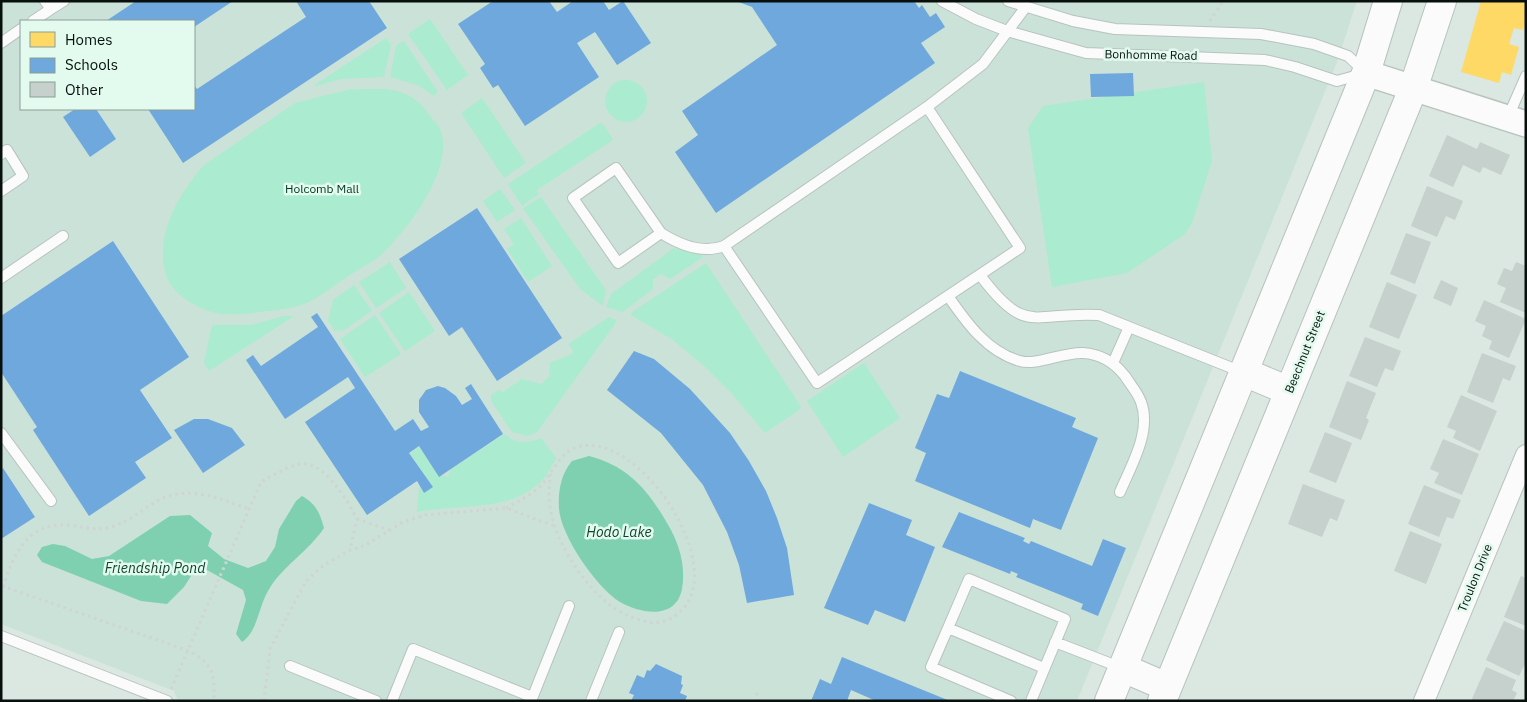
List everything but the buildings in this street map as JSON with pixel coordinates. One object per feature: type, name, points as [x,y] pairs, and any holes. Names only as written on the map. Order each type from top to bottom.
[{"type":"main road","points":[[1110,701],[1366,73],[1388,1]]},
{"type":"main road","name":"Beechnut Street","points":[[1165,694],[1413,89],[1442,1]]},
{"type":"main road","points":[[1244,372],[1289,391]]},
{"type":"main road","points":[[1123,668],[1165,694]]},
{"type":"street","name":"Bonhomme Road","points":[[1366,73],[1517,121]]},
{"type":"street","name":"Troulon Drive","points":[[1424,701],[1526,455]]},
{"type":"lane","points":[[34,20],[48,5],[64,1]]},
{"type":"lane","name":"Bonhomme Road","points":[[942,1],[976,19],[1007,31],[1086,53],[1265,60],[1295,67],[1337,81],[1366,73]]},
{"type":"lane","name":"Bonhomme Road","points":[[1008,1],[1025,8],[1115,29],[1261,34],[1314,44],[1348,56],[1366,73]]},
{"type":"lane","points":[[661,233],[618,263],[573,198],[616,168],[661,233],[687,246],[707,250],[724,246],[927,107],[983,64],[1025,8]]},
{"type":"lane","points":[[1,43],[20,30]]},
{"type":"lane","points":[[1517,121],[1526,76]]},
{"type":"lane","points":[[724,246],[817,383],[1020,248],[927,107]]},
{"type":"lane","points":[[1,154],[7,150],[23,176],[1,191]]},
{"type":"lane","points":[[1,278],[63,236]]},
{"type":"lane","points":[[980,275],[1006,307],[1019,315],[1030,318],[1079,314],[1099,316],[1244,372]]},
{"type":"lane","points":[[948,296],[981,338],[1012,359],[1035,362],[1044,358],[1083,353],[1100,356],[1113,363],[1142,402],[1143,415],[1143,430],[1139,448],[1120,492]]},
{"type":"lane","points":[[1113,363],[1129,326]]},
{"type":"lane","points":[[1,433],[51,501]]},
{"type":"lane","points":[[1011,701],[931,667],[969,579],[1065,619],[1030,701]]},
{"type":"lane","points":[[392,701],[413,649],[531,699],[569,606]]},
{"type":"lane","points":[[948,628],[1044,668]]},
{"type":"lane","points":[[591,701],[618,632]]},
{"type":"lane","points":[[1,636],[166,700]]},
{"type":"lane","points":[[1055,642],[1123,668]]},
{"type":"lane","points":[[290,666],[376,701]]},
{"type":"path","points":[[506,508],[538,488],[568,451],[577,447],[592,445],[619,455],[648,476],[679,521],[691,553],[694,572],[692,589],[683,609],[675,616],[659,623],[637,619],[615,610],[596,593],[567,553],[554,527],[549,496],[551,474]]},
{"type":"path","points":[[166,700],[261,482],[302,463],[311,465],[322,471],[336,486],[356,519],[389,530]]},
{"type":"path","points":[[214,701],[214,678],[210,666],[204,660],[188,651],[2,586],[19,546],[32,536],[52,527],[69,525],[100,530],[115,526],[160,500],[190,493],[212,496],[249,509]]},
{"type":"path","points":[[264,701],[270,649],[306,581],[324,565],[350,550],[364,546],[403,522],[425,515],[506,508],[554,527]]},
{"type":"path","points":[[350,550],[356,519]]},
{"type":"path","points":[[756,693],[760,701]]},
{"type":"shaded area","points":[[1,1],[1357,1],[1337,62],[1077,701],[178,701],[174,691],[1,624]]},
{"type":"green space","points":[[430,19],[468,75],[447,90],[408,34]]},
{"type":"green space","points":[[386,38],[391,45],[384,77],[341,79],[316,86],[316,84]]},
{"type":"green space","points":[[404,41],[438,92],[433,96],[420,86],[390,77],[396,46]]},
{"type":"green space","points":[[630,80],[638,83],[644,89],[647,101],[644,113],[638,119],[622,122],[614,119],[608,113],[605,97],[608,89],[614,83]]},
{"type":"green space","points":[[1204,82],[1212,161],[1192,223],[1185,234],[1127,273],[1052,287],[1028,128],[1043,106]]},
{"type":"green space","name":"Holcomb Mall","points":[[351,89],[394,90],[405,94],[421,105],[440,129],[443,144],[442,160],[436,178],[406,228],[376,258],[319,296],[302,305],[253,313],[227,314],[207,311],[180,295],[168,281],[163,260],[163,245],[166,230],[178,202],[204,165],[295,103]]},
{"type":"green space","points":[[482,98],[526,163],[504,178],[461,113]]},
{"type":"green space","points":[[600,123],[604,125],[613,140],[537,190],[539,194],[522,206],[508,184]]},
{"type":"green space","points":[[500,189],[515,210],[497,222],[483,201]]},
{"type":"green space","points":[[541,197],[606,290],[603,306],[580,289],[523,208]]},
{"type":"green space","points":[[521,218],[552,266],[528,282],[507,249],[514,244],[504,229]]},
{"type":"green space","points":[[674,248],[703,257],[670,279],[661,274],[653,279],[653,289],[623,312],[606,307],[611,294]]},
{"type":"green space","points":[[390,262],[406,288],[376,308],[359,282]]},
{"type":"green space","points":[[706,263],[801,407],[765,433],[733,395],[705,367],[673,340],[631,315],[632,312]]},
{"type":"green space","points":[[354,285],[372,311],[344,330],[335,331],[328,321],[333,300]]},
{"type":"green space","points":[[409,292],[435,331],[405,351],[379,313]]},
{"type":"green space","points":[[375,315],[401,354],[365,377],[340,339]]},
{"type":"green space","points":[[283,316],[294,316],[209,371],[204,363],[212,325],[251,325]]},
{"type":"green space","points":[[609,317],[616,320],[615,324],[537,432],[528,436],[512,432],[491,401],[491,395],[499,390],[503,392],[522,379],[541,384],[549,377],[550,363],[572,354],[573,351],[568,344]]},
{"type":"green space","points":[[864,363],[900,418],[843,457],[807,401]]},
{"type":"green space","points":[[505,434],[513,440],[522,442],[541,438],[556,458],[544,478],[531,489],[517,497],[501,502],[417,512],[419,486],[424,493],[433,487],[410,453],[419,447],[439,477],[442,475],[448,477],[451,469]]},
{"type":"water","name":"Hodo Lake","points":[[589,456],[603,460],[626,473],[644,490],[660,511],[681,554],[683,571],[682,589],[673,606],[657,612],[638,609],[620,602],[601,585],[581,560],[573,546],[561,519],[559,508],[560,489],[563,477],[572,461]]},
{"type":"water","name":"Friendship Pond","points":[[302,496],[317,509],[324,528],[318,537],[274,582],[268,591],[251,632],[242,642],[236,634],[246,600],[243,590],[198,565],[184,587],[167,604],[141,601],[42,562],[37,555],[42,547],[53,544],[65,546],[92,559],[109,556],[170,516],[190,515],[212,533],[208,546],[224,559],[248,568],[266,561],[275,547],[279,529],[296,501]]}]
